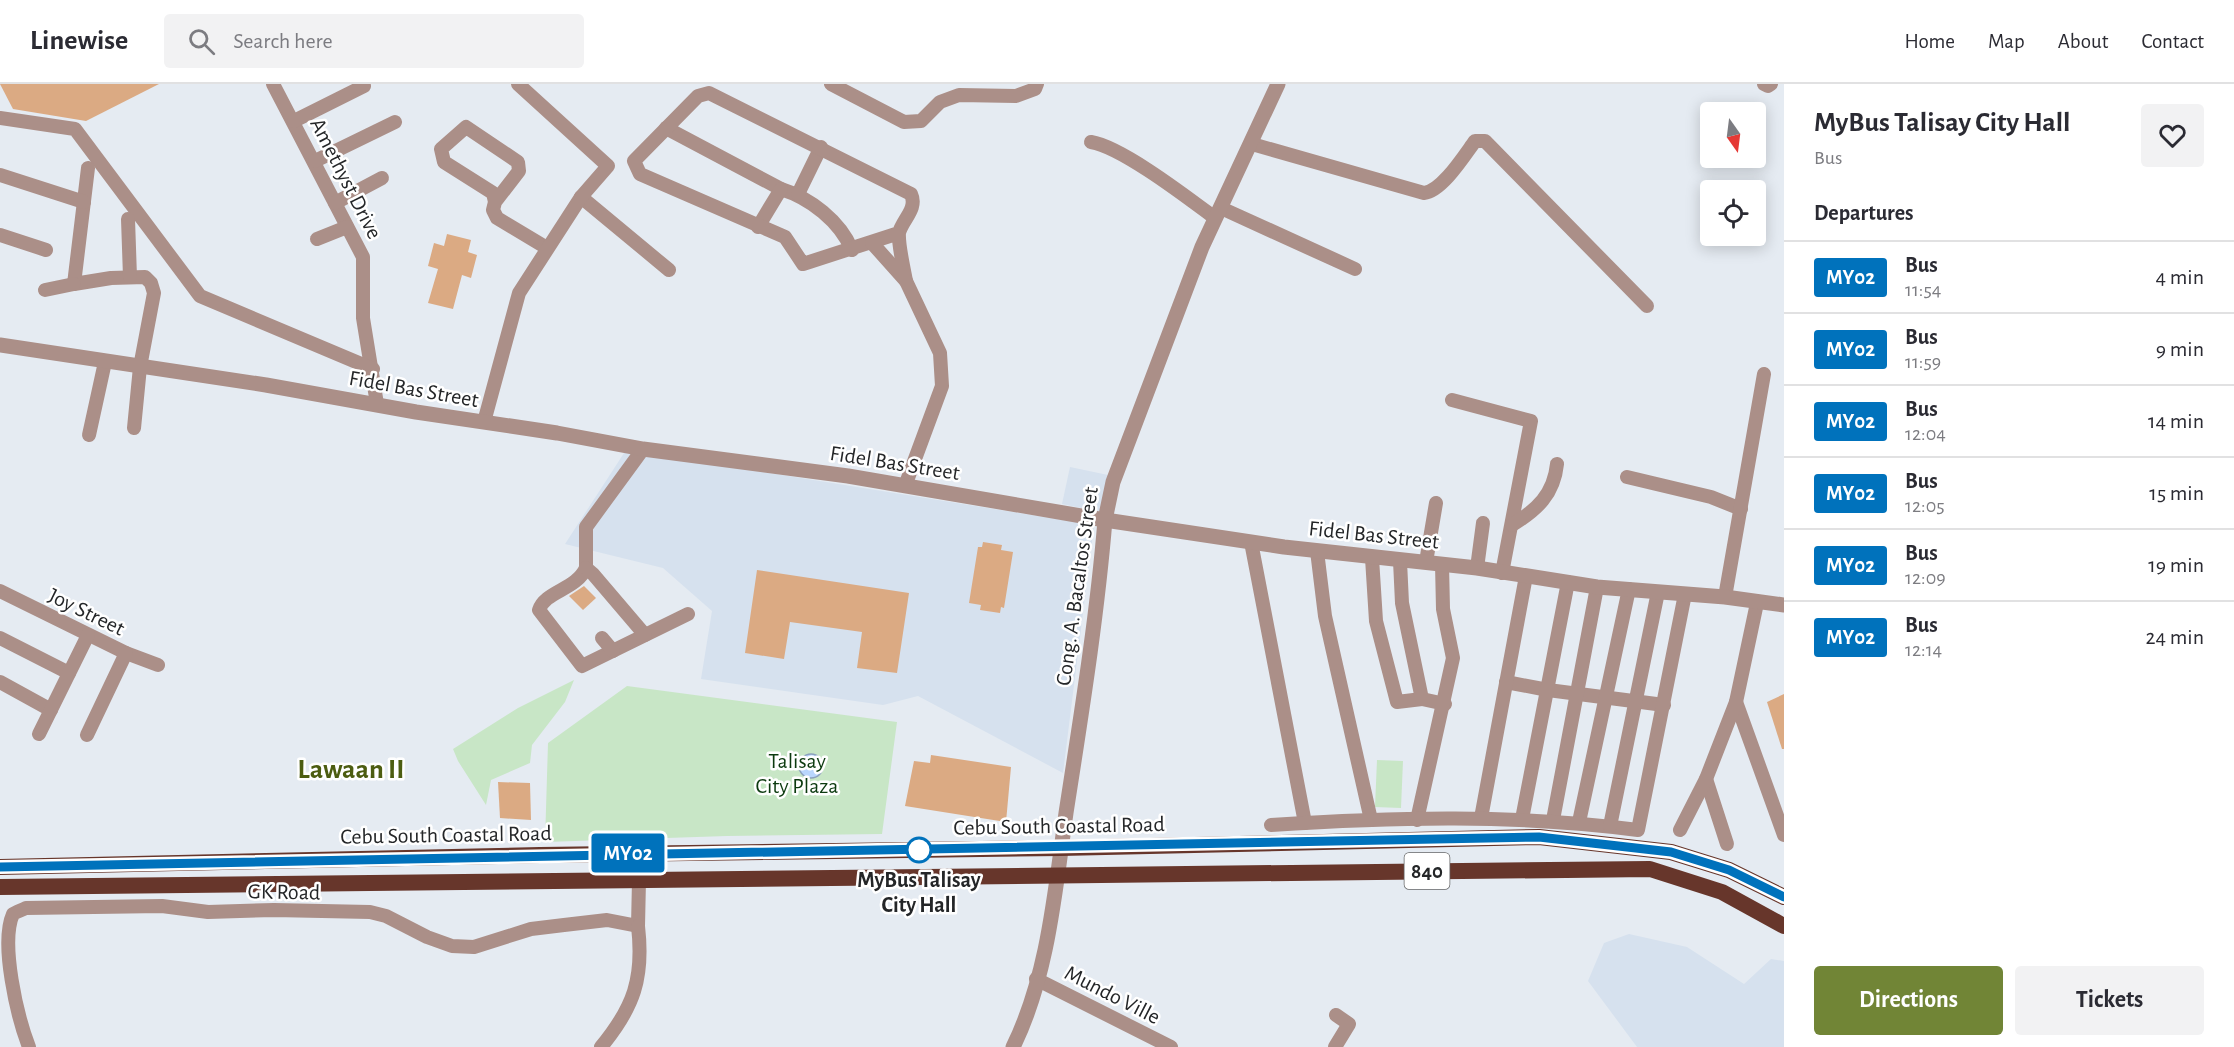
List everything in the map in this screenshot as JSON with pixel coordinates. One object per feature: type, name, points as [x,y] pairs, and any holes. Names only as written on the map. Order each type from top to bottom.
[{"type":"highway","name":"Cebu South Coastal Road","points":[[0,867],[1539,837],[1671,852],[1729,870],[1784,897]]},
{"type":"highway","name":"Cebu South Coastal Road","points":[[0,887],[1650,869],[1722,892],[1784,926]]},
{"type":"street","name":"Amethyst Drive","points":[[273,84],[363,257],[363,318],[377,404]]},
{"type":"street","points":[[484,422],[519,292],[581,197],[608,166],[518,84]]},
{"type":"street","points":[[831,84],[904,122],[921,121],[940,102],[959,95],[1016,96],[1035,89],[1037,84]]},
{"type":"street","name":"Cong. A. Bacaltos Street","points":[[1013,1047],[1023,1027],[1045,947],[1096,603],[1105,520],[1113,482],[1218,213],[1278,84]]},
{"type":"street","points":[[1764,84],[1768,86],[1771,84]]},
{"type":"street","points":[[294,121],[364,86]]},
{"type":"street","points":[[899,233],[803,264],[785,237],[638,173],[634,163],[635,159],[698,96],[709,93],[911,194],[913,198],[909,215],[899,233],[906,281]]},
{"type":"street","points":[[0,118],[75,129],[200,296],[373,369]]},
{"type":"street","points":[[315,161],[395,122]]},
{"type":"street","points":[[495,202],[493,193],[444,162],[441,156],[441,149],[461,129],[466,127],[518,162],[519,171],[495,202],[493,210],[497,218],[547,248]]},
{"type":"street","points":[[666,128],[781,189],[798,194],[836,224],[852,250]]},
{"type":"street","points":[[1252,144],[1424,193],[1432,192],[1440,185],[1475,141],[1485,141],[1647,306]]},
{"type":"street","points":[[1091,142],[1106,145],[1218,213],[1355,269]]},
{"type":"street","points":[[798,194],[821,147]]},
{"type":"street","points":[[74,284],[88,168]]},
{"type":"street","points":[[0,176],[84,202]]},
{"type":"street","points":[[335,203],[382,178]]},
{"type":"street","points":[[758,227],[781,189]]},
{"type":"street","points":[[581,197],[669,270]]},
{"type":"street","points":[[128,219],[130,277]]},
{"type":"street","points":[[316,239],[347,227]]},
{"type":"street","points":[[0,235],[46,250]]},
{"type":"street","points":[[872,243],[906,281],[940,353],[942,379],[937,403],[905,486]]},
{"type":"street","points":[[45,290],[130,277],[145,277],[151,283],[154,293],[140,368],[134,428]]},
{"type":"street","name":"Fidel Bas Street","points":[[0,345],[557,433],[642,449],[699,455],[905,486],[1251,542],[1372,558],[1477,568],[1597,587],[1725,597],[1784,605]]},
{"type":"street","points":[[89,435],[105,362]]},
{"type":"street","points":[[1725,597],[1764,374]]},
{"type":"street","points":[[1452,400],[1531,421],[1502,573]]},
{"type":"street","points":[[642,449],[586,527],[586,568],[574,585],[561,590],[542,604],[540,610],[582,666],[688,614]]},
{"type":"street","points":[[1512,525],[1527,516],[1548,495],[1557,464]]},
{"type":"street","points":[[1627,477],[1711,497],[1741,509]]},
{"type":"street","points":[[1426,562],[1436,503]]},
{"type":"street","points":[[1477,568],[1483,522]]},
{"type":"street","points":[[1251,542],[1305,823]]},
{"type":"street","points":[[1317,551],[1325,616],[1371,820]]},
{"type":"street","points":[[1372,558],[1376,621],[1397,702],[1422,699],[1445,704]]},
{"type":"street","points":[[1400,561],[1402,603],[1422,699]]},
{"type":"street","points":[[1417,820],[1445,704],[1453,658],[1443,609],[1442,564]]},
{"type":"street","points":[[586,568],[645,635]]},
{"type":"street","points":[[1481,818],[1526,576]]},
{"type":"street","points":[[1522,819],[1568,582]]},
{"type":"street","points":[[1553,820],[1597,587]]},
{"type":"street","points":[[1579,822],[1629,589]]},
{"type":"street","points":[[1610,826],[1658,592]]},
{"type":"street","points":[[1271,825],[1481,818],[1553,820],[1638,830],[1685,594]]},
{"type":"street","name":"Joy Street","points":[[2,596],[126,653],[158,665]]},
{"type":"street","points":[[1680,830],[1706,779],[1736,702],[1757,603]]},
{"type":"street","points":[[39,734],[88,635]]},
{"type":"street","points":[[0,638],[69,673]]},
{"type":"street","points":[[602,639],[613,651]]},
{"type":"street","points":[[87,735],[126,653]]},
{"type":"street","points":[[0,682],[51,710]]},
{"type":"street","points":[[1506,682],[1548,690],[1664,705]]},
{"type":"street","points":[[1736,702],[1784,835]]},
{"type":"street","points":[[1706,779],[1727,844]]},
{"type":"street","points":[[1507,819],[1507,837]]},
{"type":"street","points":[[601,1047],[620,1024],[636,991],[641,953],[638,926],[639,880]]},
{"type":"street","name":"GK Road","points":[[29,1047],[3,973],[2,951],[5,928],[14,914],[26,908],[162,906],[208,912],[274,910],[370,912],[387,916],[427,937],[452,946],[474,947],[531,929],[564,924],[607,920],[638,926]]},
{"type":"street","name":"Mundo Ville","points":[[1036,979],[1171,1047]]},
{"type":"street","points":[[1335,1047],[1349,1024],[1336,1015]]},
{"type":"shaded area","points":[[626,450],[1094,525],[1063,773],[918,696],[883,705],[701,679],[712,611],[663,568],[565,544]]},
{"type":"shaded area","points":[[1070,467],[1108,475],[1100,512],[1062,504]]},
{"type":"shaded area","points":[[1629,934],[1687,947],[1744,984],[1771,959],[1784,961],[1784,1047],[1637,1047],[1588,981],[1604,943]]},
{"type":"green space","points":[[574,680],[565,702],[532,745],[530,763],[491,780],[486,805],[453,749],[518,708]]},
{"type":"green space","name":"Talisay City Plaza","points":[[627,686],[897,722],[882,834],[545,842],[548,743]]},
{"type":"green space","points":[[1377,760],[1403,761],[1401,808],[1375,807]]},
{"type":"water","points":[[811,754],[819,758],[823,766],[819,774],[811,778],[803,774],[799,766],[803,758]]},
{"type":"building","points":[[0,84],[159,84],[86,121],[13,109]]},
{"type":"building","points":[[447,234],[471,240],[468,252],[477,255],[471,278],[462,275],[453,309],[428,303],[438,269],[428,266],[434,243],[444,246]]},
{"type":"building","points":[[983,542],[1002,545],[1001,550],[1013,552],[1004,608],[1001,607],[1000,613],[980,610],[981,605],[969,603],[978,547],[982,547]]},
{"type":"building","points":[[757,570],[909,593],[897,673],[857,668],[862,632],[790,622],[784,659],[745,653]]},
{"type":"building","points":[[584,586],[596,598],[583,610],[569,596]]},
{"type":"building","points":[[1784,694],[1784,749],[1782,749],[1767,702]]},
{"type":"building","points":[[931,755],[1011,767],[1006,822],[905,806],[914,761],[930,763]]},
{"type":"building","points":[[498,782],[530,783],[531,820],[500,818]]},
{"type":"bus line","name":"MY02","points":[[0,867],[540,855],[1077,848],[1539,837],[1671,852],[1729,870],[1784,897]]},
{"type":"place","name":"MyBus Talisay City Hall","points":[[919,850]]},
{"type":"district","name":"Lawaan II","points":[[351,768]]}]
